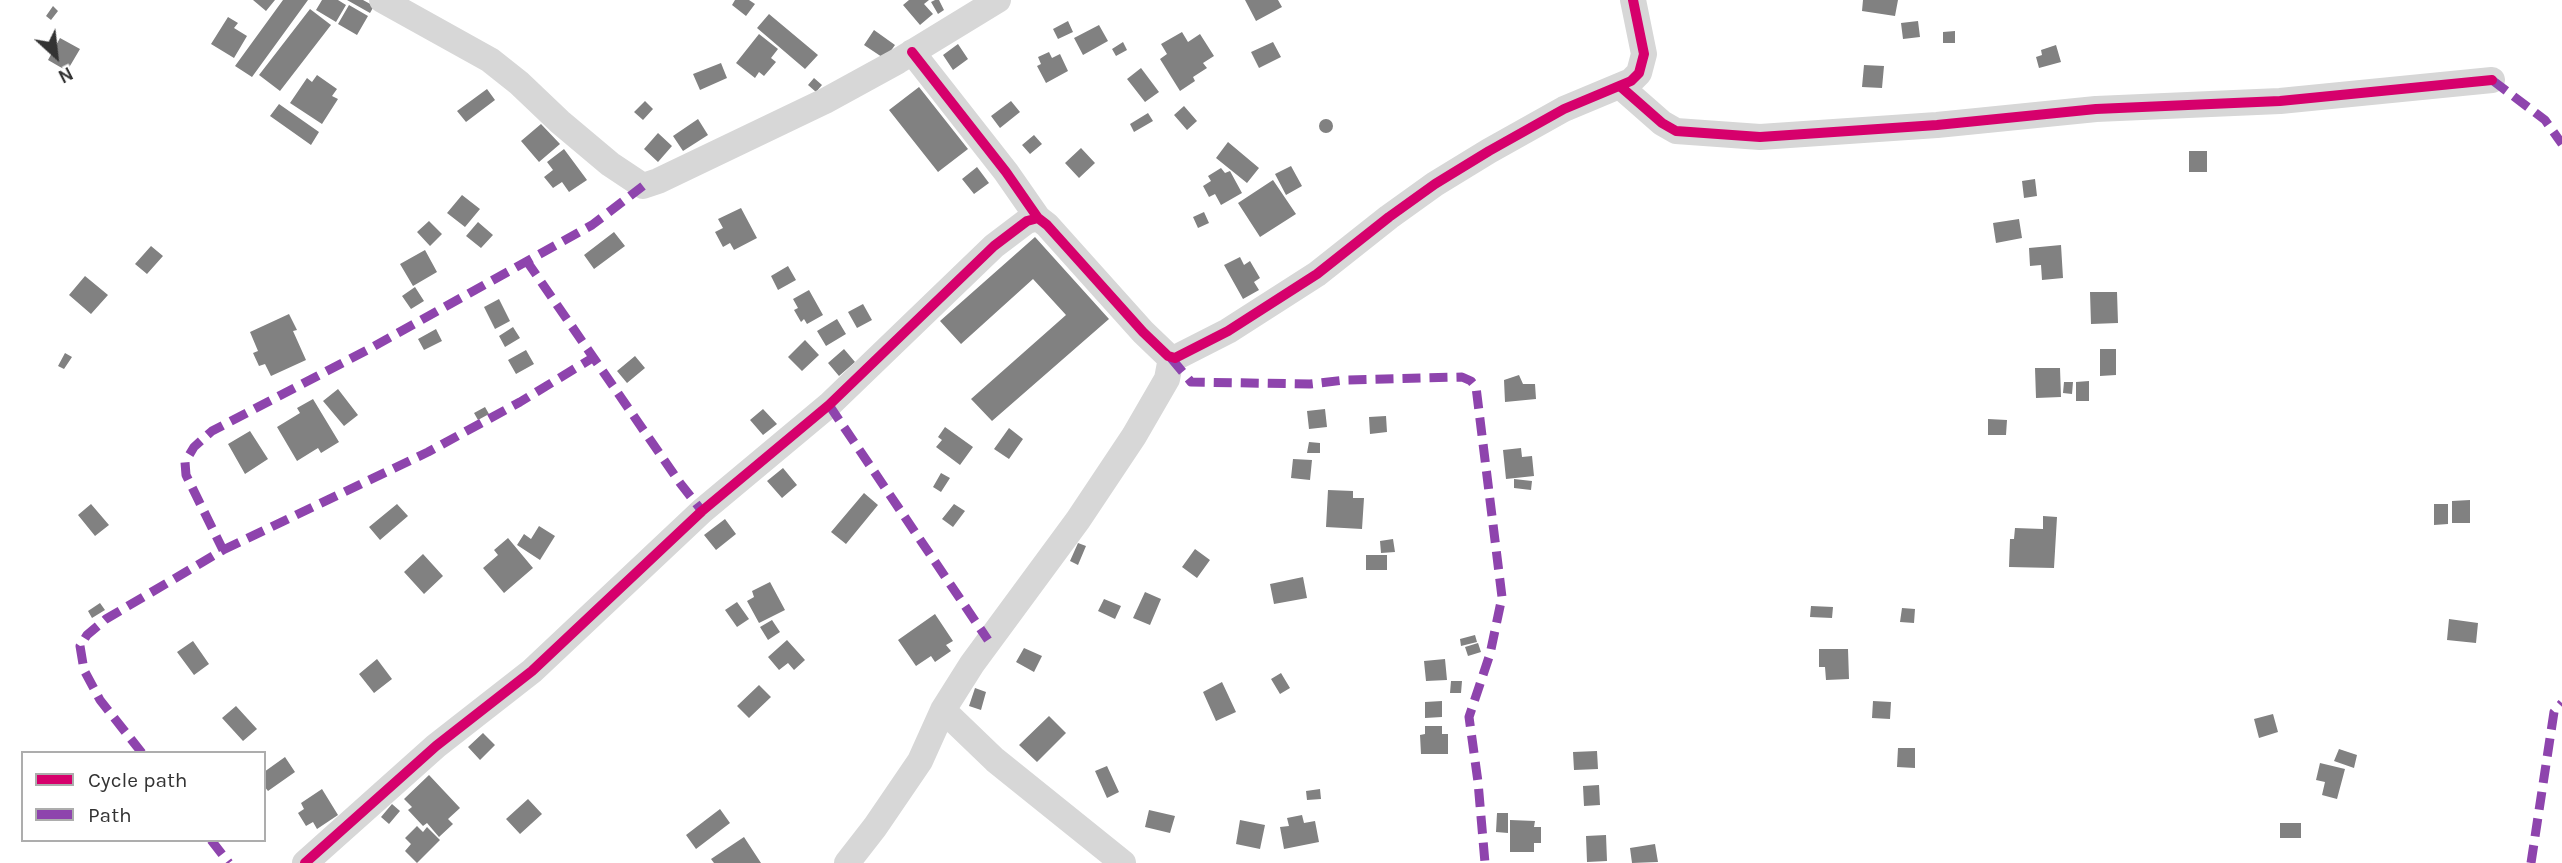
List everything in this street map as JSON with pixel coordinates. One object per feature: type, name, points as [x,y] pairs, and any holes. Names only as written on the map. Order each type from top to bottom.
[{"type":"street","points":[[382,0],[490,60],[610,164],[643,186],[825,101],[998,0]]},
{"type":"street","points":[[1171,358],[1187,353],[1228,331],[1317,274],[1398,210],[1489,150],[1564,109],[1620,87],[1639,72],[1644,62],[1643,43],[1633,0]]},
{"type":"street","points":[[912,52],[1006,172],[1038,218],[1134,323],[1171,358]]},
{"type":"street","points":[[1620,87],[1662,123],[1676,131],[1760,137],[1937,125],[2096,109],[2280,101],[2492,80]]},
{"type":"street","points":[[322,857],[436,746],[532,671],[702,510],[829,405],[994,246],[1027,221],[1038,218]]},
{"type":"street","points":[[847,863],[920,761],[943,710],[972,664],[1078,520],[1134,436],[1167,379],[1171,358]]},
{"type":"street","points":[[943,710],[995,760],[1123,863]]},
{"type":"building","points":[[253,0],[275,0],[266,11]]},
{"type":"building","points":[[283,0],[308,0],[252,77],[235,66]]},
{"type":"building","points":[[322,0],[338,0],[346,5],[336,22],[316,10]]},
{"type":"building","points":[[347,0],[363,0],[374,6],[370,13]]},
{"type":"building","points":[[735,0],[749,0],[755,4],[746,16],[732,5]]},
{"type":"building","points":[[909,0],[929,0],[924,4],[933,14],[920,25],[903,5]]},
{"type":"building","points":[[939,0],[944,10],[938,14],[931,2]]},
{"type":"building","points":[[1245,0],[1278,0],[1282,7],[1256,21]]},
{"type":"building","points":[[1863,0],[1898,0],[1895,16],[1862,11]]},
{"type":"building","points":[[349,5],[368,16],[357,35],[338,24]]},
{"type":"building","points":[[53,6],[58,11],[51,20],[46,16]]},
{"type":"building","points":[[310,9],[331,25],[280,91],[259,75]]},
{"type":"building","points":[[769,14],[818,55],[805,69],[757,28]]},
{"type":"building","points":[[228,17],[238,23],[234,28],[247,36],[234,58],[211,44]]},
{"type":"building","points":[[1068,21],[1073,32],[1058,39],[1053,29]]},
{"type":"building","points":[[1918,21],[1920,37],[1903,39],[1901,23]]},
{"type":"building","points":[[1099,25],[1108,41],[1083,55],[1074,38]]},
{"type":"building","points":[[874,30],[895,45],[885,59],[864,45]]},
{"type":"building","points":[[1955,31],[1955,43],[1943,43],[1943,32]]},
{"type":"building","points":[[1182,32],[1188,42],[1200,34],[1214,56],[1203,63],[1207,68],[1193,77],[1195,81],[1180,91],[1160,59],[1167,54],[1161,44]]},
{"type":"building","points":[[759,34],[778,49],[771,58],[776,62],[764,76],[759,72],[755,78],[736,63]]},
{"type":"building","points":[[60,38],[80,49],[67,71],[48,60]]},
{"type":"building","points":[[1123,42],[1127,50],[1116,56],[1112,49]]},
{"type":"building","points":[[1273,42],[1281,57],[1259,68],[1251,52]]},
{"type":"building","points":[[958,44],[968,59],[953,70],[943,55]]},
{"type":"building","points":[[2056,45],[2061,62],[2039,68],[2036,57],[2042,55],[2041,50]]},
{"type":"building","points":[[1049,52],[1052,58],[1060,54],[1068,71],[1046,83],[1037,66],[1041,64],[1038,57]]},
{"type":"building","points":[[721,63],[727,78],[700,90],[693,74]]},
{"type":"building","points":[[1864,65],[1884,66],[1882,88],[1862,87]]},
{"type":"building","points":[[1141,68],[1159,92],[1145,102],[1127,79]]},
{"type":"building","points":[[317,75],[337,89],[332,96],[338,99],[322,124],[290,103],[307,78],[312,82]]},
{"type":"building","points":[[814,78],[822,85],[816,92],[808,85]]},
{"type":"building","points":[[919,87],[968,149],[938,172],[889,110]]},
{"type":"building","points":[[487,89],[495,100],[466,122],[457,111]]},
{"type":"building","points":[[645,101],[653,109],[643,120],[634,112]]},
{"type":"building","points":[[1011,101],[1020,112],[1000,128],[991,116]]},
{"type":"building","points":[[279,104],[319,132],[311,145],[270,116]]},
{"type":"building","points":[[1184,106],[1197,121],[1187,130],[1174,115]]},
{"type":"building","points":[[1148,113],[1153,121],[1134,132],[1130,124]]},
{"type":"building","points":[[698,119],[708,135],[683,151],[673,136]]},
{"type":"building","points":[[1323,119],[1329,119],[1333,126],[1329,133],[1323,133],[1319,129],[1319,123]]},
{"type":"building","points":[[541,124],[560,144],[539,162],[521,141]]},
{"type":"building","points":[[658,133],[672,146],[658,162],[644,149]]},
{"type":"building","points":[[1034,135],[1042,144],[1030,154],[1022,145]]},
{"type":"building","points":[[1228,142],[1259,168],[1247,183],[1216,158]]},
{"type":"building","points":[[1081,148],[1095,163],[1079,178],[1065,163]]},
{"type":"building","points":[[564,149],[587,180],[569,192],[562,182],[553,188],[544,177],[553,170],[547,162]]},
{"type":"building","points":[[2189,151],[2207,151],[2207,172],[2189,172]]},
{"type":"building","points":[[1291,166],[1302,186],[1286,195],[1275,174]]},
{"type":"building","points":[[977,167],[989,183],[974,194],[962,179]]},
{"type":"building","points":[[1221,168],[1225,173],[1230,171],[1242,193],[1221,205],[1215,194],[1209,197],[1203,186],[1211,181],[1208,176]]},
{"type":"building","points":[[2035,179],[2037,196],[2024,198],[2022,181]]},
{"type":"building","points":[[1273,180],[1296,214],[1260,237],[1238,203]]},
{"type":"building","points":[[462,195],[480,209],[465,227],[447,213]]},
{"type":"building","points":[[741,208],[757,238],[734,250],[730,243],[723,247],[715,232],[723,228],[718,219]]},
{"type":"building","points":[[1204,212],[1209,223],[1198,228],[1193,217]]},
{"type":"building","points":[[2019,219],[2022,238],[1996,243],[1993,223]]},
{"type":"building","points":[[429,221],[442,234],[430,246],[417,232]]},
{"type":"building","points":[[478,222],[493,235],[481,248],[466,236]]},
{"type":"building","points":[[614,232],[625,246],[594,269],[584,255]]},
{"type":"building","points":[[1035,237],[1109,319],[992,421],[971,399],[1066,315],[1033,279],[961,344],[940,321]]},
{"type":"building","points":[[2061,245],[2063,278],[2042,280],[2041,265],[2030,266],[2029,248]]},
{"type":"building","points":[[151,246],[163,256],[147,274],[135,264]]},
{"type":"building","points":[[425,250],[437,272],[413,286],[400,264]]},
{"type":"building","points":[[1240,257],[1244,265],[1250,261],[1260,278],[1254,282],[1259,290],[1243,299],[1224,265]]},
{"type":"building","points":[[788,266],[796,280],[778,290],[771,276]]},
{"type":"building","points":[[85,276],[108,295],[91,314],[69,295]]},
{"type":"building","points":[[415,287],[424,301],[411,309],[402,296]]},
{"type":"building","points":[[809,290],[823,315],[807,324],[804,319],[801,322],[794,310],[798,308],[793,299]]},
{"type":"building","points":[[2090,292],[2117,292],[2118,323],[2091,324]]},
{"type":"building","points":[[499,299],[510,321],[495,329],[484,307]]},
{"type":"building","points":[[863,304],[872,320],[857,328],[848,312]]},
{"type":"building","points":[[289,314],[297,330],[293,331],[306,360],[271,376],[265,364],[259,366],[253,353],[258,351],[250,332]]},
{"type":"building","points":[[837,319],[846,334],[826,346],[817,331]]},
{"type":"building","points":[[513,327],[520,338],[505,347],[499,336]]},
{"type":"building","points":[[436,329],[442,341],[424,350],[418,339]]},
{"type":"building","points":[[805,340],[819,355],[802,371],[788,357]]},
{"type":"building","points":[[844,349],[855,362],[839,376],[828,363]]},
{"type":"building","points":[[2100,349],[2116,349],[2116,375],[2100,376]]},
{"type":"building","points":[[526,350],[534,364],[516,374],[508,360]]},
{"type":"building","points":[[65,353],[72,357],[64,369],[58,366]]},
{"type":"building","points":[[635,356],[645,368],[627,383],[617,371]]},
{"type":"building","points":[[2035,368],[2060,368],[2061,397],[2036,398]]},
{"type":"building","points":[[1519,375],[1523,384],[1535,384],[1536,399],[1505,402],[1504,380]]},
{"type":"building","points":[[2089,381],[2089,401],[2076,401],[2076,382]]},
{"type":"building","points":[[2064,382],[2073,382],[2072,394],[2063,393]]},
{"type":"building","points":[[338,389],[358,415],[344,426],[323,401]]},
{"type":"building","points":[[313,399],[339,442],[321,453],[318,448],[297,461],[277,427],[300,413],[297,408]]},
{"type":"building","points":[[485,407],[489,414],[478,420],[474,413]]},
{"type":"building","points":[[763,409],[777,424],[763,435],[750,420]]},
{"type":"building","points":[[1325,409],[1327,427],[1309,429],[1307,411]]},
{"type":"building","points":[[1386,416],[1387,432],[1370,434],[1369,417]]},
{"type":"building","points":[[1988,419],[2007,420],[2006,435],[1988,435]]},
{"type":"building","points":[[945,427],[973,447],[960,465],[936,447],[942,440],[938,437]]},
{"type":"building","points":[[1009,428],[1023,439],[1009,459],[994,449]]},
{"type":"building","points":[[250,431],[268,459],[245,474],[228,444]]},
{"type":"building","points":[[1309,442],[1320,443],[1320,453],[1307,453]]},
{"type":"building","points":[[1521,448],[1522,457],[1532,456],[1534,476],[1506,479],[1503,450]]},
{"type":"building","points":[[1293,459],[1312,460],[1310,480],[1291,478]]},
{"type":"building","points":[[783,468],[797,485],[782,498],[767,481]]},
{"type":"building","points":[[941,473],[950,478],[941,492],[933,487]]},
{"type":"building","points":[[1514,479],[1532,481],[1531,490],[1514,488]]},
{"type":"building","points":[[1328,490],[1353,491],[1353,498],[1364,498],[1362,529],[1326,527]]},
{"type":"building","points":[[864,493],[878,505],[846,544],[831,532]]},
{"type":"building","points":[[2470,500],[2470,523],[2452,523],[2452,501]]},
{"type":"building","points":[[91,504],[109,525],[95,536],[78,515]]},
{"type":"building","points":[[397,504],[408,516],[380,540],[369,527]]},
{"type":"building","points":[[954,504],[965,511],[953,527],[942,519]]},
{"type":"building","points":[[2434,504],[2448,504],[2448,524],[2434,525]]},
{"type":"building","points":[[2043,516],[2057,517],[2054,568],[2009,567],[2010,539],[2014,539],[2015,528],[2043,529]]},
{"type":"building","points":[[725,519],[736,534],[716,550],[704,535]]},
{"type":"building","points":[[539,526],[555,536],[540,560],[517,545],[524,534],[531,539]]},
{"type":"building","points":[[508,538],[533,568],[504,593],[483,568],[498,555],[494,550]]},
{"type":"building","points":[[1393,539],[1395,552],[1381,553],[1380,541]]},
{"type":"building","points":[[1078,543],[1086,546],[1078,565],[1070,561]]},
{"type":"building","points":[[1195,549],[1210,560],[1197,578],[1182,567]]},
{"type":"building","points":[[423,554],[443,576],[424,594],[404,572]]},
{"type":"building","points":[[1366,555],[1387,555],[1387,570],[1366,570]]},
{"type":"building","points":[[1303,577],[1307,598],[1274,604],[1270,584]]},
{"type":"building","points":[[770,582],[785,610],[759,623],[747,601],[754,597],[752,591]]},
{"type":"building","points":[[1145,592],[1161,599],[1150,625],[1133,618]]},
{"type":"building","points":[[1104,599],[1121,606],[1115,619],[1098,611]]},
{"type":"building","points":[[737,602],[749,619],[737,627],[725,610]]},
{"type":"building","points":[[100,603],[105,610],[92,618],[88,611]]},
{"type":"building","points":[[1811,606],[1833,607],[1832,618],[1810,617]]},
{"type":"building","points":[[1902,608],[1915,609],[1914,623],[1900,622]]},
{"type":"building","points":[[935,614],[953,641],[946,645],[951,651],[935,662],[931,656],[916,666],[898,640]]},
{"type":"building","points":[[2449,619],[2478,623],[2476,643],[2447,640]]},
{"type":"building","points":[[772,620],[780,632],[768,640],[760,627]]},
{"type":"building","points":[[1475,635],[1477,642],[1461,646],[1460,639]]},
{"type":"building","points":[[787,640],[805,660],[794,670],[788,663],[779,670],[768,657]]},
{"type":"building","points":[[193,641],[209,664],[194,675],[177,652]]},
{"type":"building","points":[[1478,643],[1481,652],[1468,656],[1465,647]]},
{"type":"building","points":[[1024,648],[1042,656],[1034,672],[1016,662]]},
{"type":"building","points":[[1819,649],[1848,649],[1849,679],[1826,680],[1825,667],[1819,667]]},
{"type":"building","points":[[377,659],[392,679],[374,693],[359,674]]},
{"type":"building","points":[[1445,659],[1447,680],[1426,681],[1424,661]]},
{"type":"building","points":[[1281,673],[1290,688],[1280,694],[1271,679]]},
{"type":"building","points":[[1451,681],[1462,681],[1461,693],[1450,693]]},
{"type":"building","points":[[1222,682],[1236,712],[1216,721],[1203,692]]},
{"type":"building","points":[[759,685],[771,697],[749,718],[737,706]]},
{"type":"building","points":[[975,688],[986,692],[981,710],[969,706]]},
{"type":"building","points":[[1442,701],[1442,717],[1425,718],[1425,702]]},
{"type":"building","points":[[1873,701],[1891,702],[1890,719],[1872,718]]},
{"type":"building","points":[[236,706],[257,729],[243,741],[222,718]]},
{"type":"building","points":[[2273,714],[2278,732],[2259,738],[2254,719]]},
{"type":"building","points":[[1049,716],[1066,733],[1037,762],[1019,745]]},
{"type":"building","points":[[1425,726],[1442,726],[1442,734],[1448,734],[1448,754],[1421,754],[1420,735],[1425,734]]},
{"type":"building","points":[[483,733],[495,745],[480,760],[468,747]]},
{"type":"building","points":[[1898,748],[1915,748],[1915,768],[1897,767]]},
{"type":"building","points":[[2339,749],[2357,755],[2354,768],[2334,761]]},
{"type":"building","points":[[1597,751],[1598,769],[1574,770],[1573,752]]},
{"type":"building","points":[[285,757],[295,772],[268,791],[266,771]]},
{"type":"building","points":[[2320,763],[2345,769],[2337,799],[2322,795],[2325,782],[2316,780]]},
{"type":"building","points":[[1107,766],[1119,792],[1107,798],[1095,771]]},
{"type":"building","points":[[429,775],[460,808],[448,819],[453,824],[439,837],[427,823],[423,826],[408,810],[412,807],[404,799]]},
{"type":"building","points":[[1599,785],[1600,805],[1584,806],[1583,786]]},
{"type":"building","points":[[322,789],[338,815],[317,829],[313,822],[306,826],[298,813],[304,809],[301,803]]},
{"type":"building","points":[[1320,789],[1321,799],[1307,800],[1306,791]]},
{"type":"building","points":[[528,799],[542,814],[520,834],[506,819]]},
{"type":"building","points":[[392,804],[400,811],[389,824],[381,817]]},
{"type":"building","points":[[720,809],[730,823],[696,849],[686,835]]},
{"type":"building","points":[[1149,810],[1175,816],[1170,833],[1145,827]]},
{"type":"building","points":[[1497,813],[1508,813],[1508,833],[1496,832]]},
{"type":"building","points":[[1302,815],[1304,823],[1315,821],[1319,842],[1284,849],[1280,827],[1289,826],[1287,818]]},
{"type":"building","points":[[1240,820],[1265,825],[1260,849],[1236,844]]},
{"type":"building","points":[[1510,820],[1535,821],[1534,827],[1541,827],[1541,843],[1534,843],[1534,852],[1510,852]]},
{"type":"building","points":[[2280,823],[2301,823],[2301,838],[2280,838]]},
{"type":"building","points":[[417,826],[423,832],[427,827],[440,840],[417,863],[405,851],[411,844],[405,838]]},
{"type":"building","points":[[1606,835],[1607,861],[1587,862],[1586,836]]},
{"type":"building","points":[[744,837],[761,863],[714,863],[711,859]]},
{"type":"building","points":[[1655,844],[1658,862],[1632,863],[1630,848]]},
{"type":"marked path","points":[[2492,80],[2545,120],[2562,144]]},
{"type":"marked path","points":[[140,751],[100,700],[84,670],[80,646],[87,635],[106,619],[223,550],[186,475],[185,462],[194,447],[212,431],[371,348],[592,225],[643,186]]},
{"type":"marked path","points":[[526,260],[702,511]]},
{"type":"marked path","points":[[223,550],[428,452],[520,402],[594,357]]},
{"type":"marked path","points":[[1171,358],[1191,382],[1310,384],[1345,380],[1462,377],[1476,387],[1502,597],[1490,654],[1469,717],[1485,863]]},
{"type":"marked path","points":[[829,405],[988,640]]},
{"type":"marked path","points":[[2531,863],[2554,712],[2562,703]]},
{"type":"marked path","points":[[213,842],[229,863]]},
{"type":"cycle path","points":[[912,52],[1006,172],[1038,218],[1143,332],[1168,356],[1175,358],[1228,331],[1317,274],[1435,184],[1489,151],[1564,109],[1631,81],[1639,73],[1644,54],[1633,0]]},
{"type":"cycle path","points":[[1621,87],[1662,123],[1676,131],[1760,137],[1937,125],[2096,109],[2280,101],[2492,80]]},
{"type":"cycle path","points":[[305,863],[436,746],[532,671],[702,511],[829,405],[994,246],[1027,221],[1038,218]]}]
